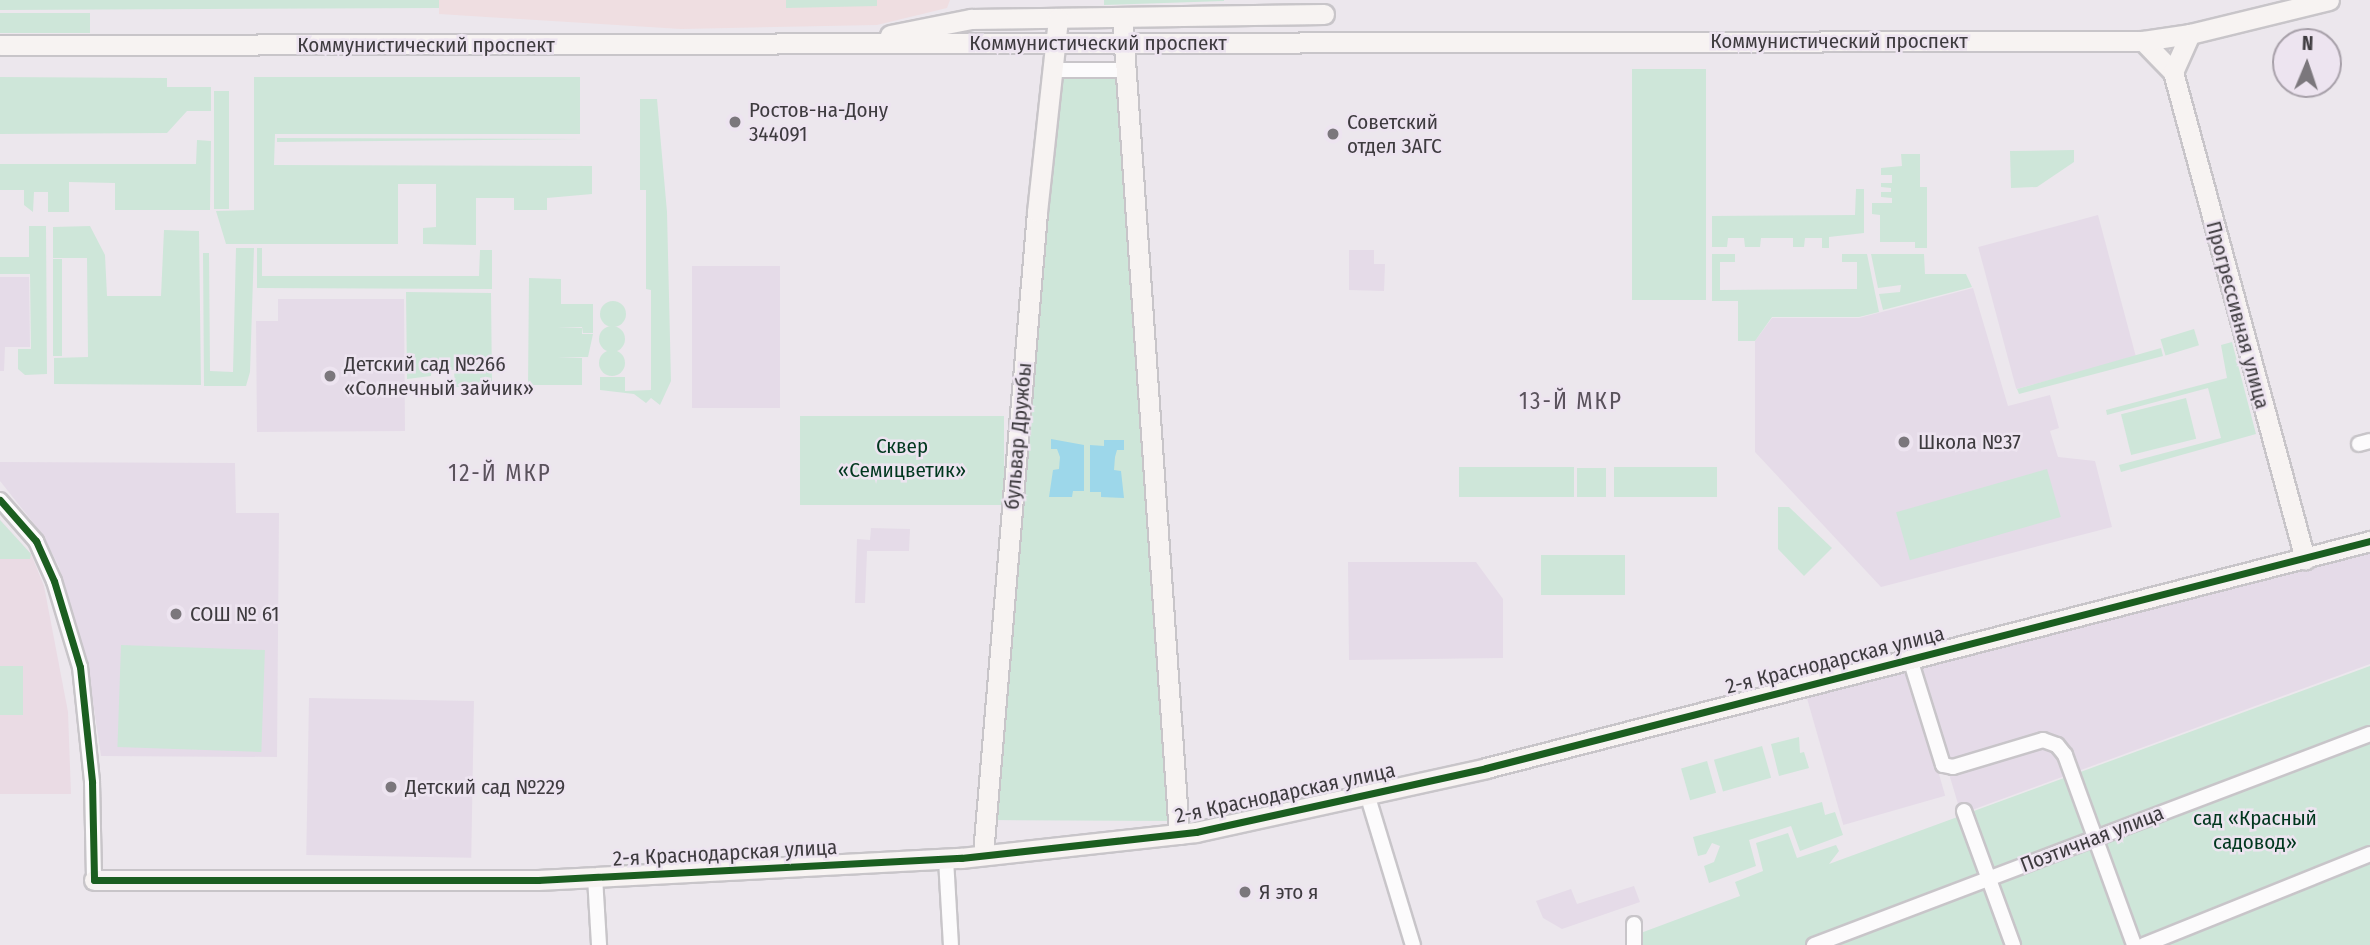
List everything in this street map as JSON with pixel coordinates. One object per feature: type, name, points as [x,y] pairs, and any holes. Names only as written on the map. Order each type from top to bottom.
[{"type":"street","name":"Коммунистический проспект","points":[[0,45],[2143,40],[2190,34],[2329,0]]},
{"type":"street","name":"Коммунистический проспект","points":[[851,43],[964,20],[1122,17],[1324,7]]},
{"type":"street","points":[[1324,7],[1344,40]]},
{"type":"street","points":[[1308,40],[1324,7]]},
{"type":"street","points":[[1122,17],[1179,831]]},
{"type":"street","name":"бульвар Дружбы","points":[[983,850],[1051,70],[1058,18]]},
{"type":"street","points":[[2143,40],[2173,72],[2190,34]]},
{"type":"street","points":[[1051,70],[1125,70]]},
{"type":"street","name":"Прогрессивная улица","points":[[2173,72],[2305,559]]},
{"type":"street","points":[[0,500],[36,541],[54,580],[79,667],[92,782],[94,880]]},
{"type":"street","name":"2-я Краснодарская улица","points":[[94,880],[595,877],[946,859],[983,850],[1179,831],[1367,794],[2370,541]]},
{"type":"street","points":[[1910,659],[1943,765],[1953,767],[2043,740],[2057,745],[2065,755],[2134,945]]},
{"type":"street","name":"Поэтичная улица","points":[[1814,945],[2370,734]]},
{"type":"street","points":[[1367,794],[1413,945]]},
{"type":"street","points":[[1964,811],[2013,945]]},
{"type":"street","points":[[2144,945],[2370,854]]},
{"type":"street","points":[[946,859],[951,945]]},
{"type":"street","points":[[595,877],[599,945]]},
{"type":"street","points":[[1634,924],[1634,945]]},
{"type":"shaded area","points":[[439,0],[950,0],[947,8],[877,25],[681,29],[439,14]]},
{"type":"shaded area","points":[[2098,215],[2136,357],[2016,389],[1978,247]]},
{"type":"shaded area","points":[[1349,250],[1374,250],[1374,264],[1385,264],[1384,291],[1349,290]]},
{"type":"shaded area","points":[[692,266],[780,266],[780,408],[692,408]]},
{"type":"shaded area","points":[[0,277],[29,277],[30,347],[5,347],[4,371],[0,371]]},
{"type":"shaded area","name":"Школа №37","points":[[1973,288],[2008,406],[2050,395],[2059,428],[2050,431],[2058,457],[2095,461],[2112,527],[1881,587],[1755,452],[1755,341],[1772,318],[1859,318]]},
{"type":"shaded area","name":"Детский сад №266 «Солнечный зайчик»","points":[[278,299],[404,299],[405,431],[257,432],[256,321],[278,321]]},
{"type":"shaded area","name":"СОШ № 61","points":[[0,462],[235,463],[236,513],[279,513],[277,757],[101,756],[87,661],[59,567],[43,535],[0,481]]},
{"type":"shaded area","points":[[0,520],[31,554],[44,586],[68,712],[71,794],[0,794]]},
{"type":"shaded area","points":[[871,528],[910,529],[909,551],[867,551],[865,603],[855,603],[857,539],[870,540]]},
{"type":"shaded area","points":[[2370,547],[2370,664],[1961,814],[1916,663]]},
{"type":"shaded area","points":[[1348,562],[1476,562],[1503,599],[1503,658],[1349,660]]},
{"type":"shaded area","points":[[1908,666],[1945,796],[1843,825],[1806,695]]},
{"type":"shaded area","name":"Детский сад №229","points":[[309,698],[474,701],[471,858],[306,855]]},
{"type":"shaded area","points":[[1634,886],[1640,902],[1562,929],[1543,918],[1536,901],[1571,889],[1577,904]]},
{"type":"green space","points":[[0,0],[439,0],[439,8],[0,10]]},
{"type":"green space","points":[[786,0],[877,0],[877,6],[786,8]]},
{"type":"green space","points":[[1104,0],[1224,0],[1224,1],[1104,5]]},
{"type":"green space","points":[[0,13],[90,13],[90,33],[0,33]]},
{"type":"green space","points":[[1632,69],[1706,69],[1706,300],[1632,300]]},
{"type":"green space","points":[[1062,76],[1119,76],[1174,821],[993,820],[1057,85]]},
{"type":"green space","points":[[0,77],[167,78],[167,87],[211,87],[211,111],[187,111],[167,133],[0,134]]},
{"type":"green space","points":[[254,77],[580,77],[580,134],[275,134],[274,165],[592,166],[592,194],[547,198],[547,210],[514,210],[514,198],[476,198],[476,245],[423,244],[423,228],[436,227],[436,184],[398,184],[398,244],[226,244],[216,211],[254,210]]},
{"type":"green space","points":[[214,91],[229,91],[229,209],[214,209]]},
{"type":"green space","points":[[640,99],[657,99],[667,212],[671,381],[660,405],[651,398],[646,403],[634,394],[600,390],[600,377],[625,377],[625,391],[651,390],[651,290],[646,289],[646,190],[640,190]]},
{"type":"green space","points":[[277,138],[585,139],[277,142]]},
{"type":"green space","points":[[197,140],[211,141],[210,210],[115,210],[115,183],[69,182],[69,212],[48,212],[48,192],[34,192],[33,212],[24,205],[24,190],[0,190],[0,164],[196,164]]},
{"type":"green space","points":[[2074,150],[2074,162],[2037,187],[2011,188],[2010,151]]},
{"type":"green space","points":[[1901,154],[1920,154],[1920,187],[1927,187],[1927,248],[1915,248],[1915,242],[1880,242],[1880,215],[1872,214],[1872,203],[1892,203],[1892,198],[1881,197],[1881,192],[1891,192],[1891,188],[1881,187],[1881,183],[1892,183],[1892,175],[1881,175],[1881,168],[1902,166]]},
{"type":"green space","points":[[1856,189],[1864,189],[1864,233],[1829,237],[1829,248],[1822,248],[1822,238],[1805,238],[1804,247],[1793,247],[1793,238],[1761,238],[1760,247],[1745,247],[1744,238],[1728,238],[1727,247],[1712,247],[1712,216],[1855,215]]},
{"type":"green space","points":[[29,226],[46,226],[47,374],[25,375],[18,369],[18,349],[31,349],[30,274],[0,274],[0,257],[29,257]]},
{"type":"green space","points":[[90,226],[105,255],[107,296],[161,296],[164,230],[199,231],[201,385],[54,384],[54,358],[88,357],[87,258],[53,258],[53,227]]},
{"type":"green space","points":[[236,248],[254,248],[250,372],[246,386],[204,386],[203,253],[209,253],[210,371],[233,372]]},
{"type":"green space","points":[[257,248],[262,248],[262,276],[479,276],[480,250],[492,250],[492,289],[257,288]]},
{"type":"green space","points":[[1712,254],[1735,254],[1735,262],[1720,262],[1720,290],[1857,289],[1857,262],[1842,262],[1842,254],[1867,254],[1879,312],[1859,317],[1772,317],[1755,341],[1738,341],[1738,301],[1712,301]]},
{"type":"green space","points":[[1871,254],[1924,254],[1925,274],[1966,274],[1972,287],[1883,310],[1879,294],[1900,292],[1901,285],[1878,288]]},
{"type":"green space","points":[[53,259],[62,259],[62,356],[53,356]]},
{"type":"green space","points":[[529,278],[561,279],[561,304],[593,304],[593,333],[583,333],[582,327],[557,327],[582,328],[582,334],[593,334],[588,357],[557,357],[582,358],[582,385],[528,385]]},
{"type":"green space","points":[[406,292],[491,293],[492,387],[455,387],[454,370],[432,369],[431,376],[407,379]]},
{"type":"green space","points":[[613,301],[622,305],[626,314],[622,323],[613,327],[604,323],[600,314],[604,305]]},
{"type":"green space","points":[[612,326],[621,330],[625,339],[621,348],[612,352],[603,348],[599,339],[603,330]]},
{"type":"green space","points":[[2194,329],[2199,345],[2165,355],[2161,339]]},
{"type":"green space","points":[[2232,342],[2256,434],[2121,472],[2119,465],[2221,438],[2208,388],[2107,415],[2106,410],[2227,378],[2221,345]]},
{"type":"green space","points":[[2161,348],[2163,356],[2019,394],[2017,389]]},
{"type":"green space","points":[[612,350],[621,354],[625,363],[621,372],[612,376],[603,372],[599,363],[603,354]]},
{"type":"green space","points":[[2186,398],[2196,439],[2131,455],[2121,414]]},
{"type":"green space","name":"Сквер «Семицветик»","points":[[800,416],[1004,416],[1004,505],[800,505]]},
{"type":"green space","points":[[1459,467],[1574,467],[1574,497],[1459,497]]},
{"type":"green space","points":[[1614,467],[1717,467],[1717,497],[1614,497]]},
{"type":"green space","points":[[1577,468],[1606,468],[1606,497],[1577,497]]},
{"type":"green space","points":[[2047,469],[2061,517],[1910,560],[1896,512]]},
{"type":"green space","points":[[1778,507],[1789,507],[1832,548],[1804,576],[1778,549]]},
{"type":"green space","points":[[0,520],[31,554],[30,559],[0,559]]},
{"type":"green space","points":[[1541,555],[1625,555],[1625,595],[1541,595]]},
{"type":"green space","points":[[121,645],[265,650],[261,752],[117,747]]},
{"type":"green space","points":[[0,666],[23,666],[23,715],[0,715]]},
{"type":"green space","name":"сад «Красный садовод»","points":[[2370,666],[2370,945],[1637,945],[1638,934],[1740,896],[1735,882],[1763,871],[1756,843],[1788,833],[1797,858],[1836,845],[1839,851],[1829,864]]},
{"type":"green space","points":[[1799,737],[1800,753],[1804,752],[1809,768],[1779,776],[1771,744]]},
{"type":"green space","points":[[1762,746],[1771,778],[1723,792],[1714,760]]},
{"type":"green space","points":[[1707,761],[1716,793],[1690,800],[1681,768]]},
{"type":"green space","points":[[1822,802],[1825,815],[1835,812],[1843,835],[1800,851],[1791,826],[1749,840],[1756,866],[1709,883],[1704,866],[1714,862],[1720,846],[1712,843],[1706,854],[1698,856],[1693,837]]},
{"type":"water","points":[[1051,439],[1084,445],[1084,491],[1073,491],[1072,497],[1049,497],[1053,470],[1059,469],[1060,457],[1057,449],[1051,449]]},
{"type":"water","points":[[1104,440],[1124,440],[1124,450],[1117,450],[1114,470],[1121,471],[1124,498],[1101,497],[1101,492],[1090,492],[1090,445],[1104,446]]},
{"type":"cycle path","points":[[0,500],[36,541],[54,581],[80,667],[92,782],[94,880],[538,880],[961,858],[1196,832],[1486,768],[2370,541]]},
{"type":"place","name":"Ростов-на-Дону 344091","points":[[735,122]]},
{"type":"place","name":"Советский отдел ЗАГС","points":[[1333,134]]},
{"type":"place","name":"Детский сад №266 «Солнечный зайчик»","points":[[330,376]]},
{"type":"place","name":"Школа №37","points":[[1904,442]]},
{"type":"place","name":"СОШ № 61","points":[[176,614]]},
{"type":"place","name":"Детский сад №229","points":[[391,787]]},
{"type":"place","name":"Я это я","points":[[1245,892]]},
{"type":"district","name":"13-Й МКР","points":[[1571,401]]},
{"type":"district","name":"12-Й МКР","points":[[500,473]]}]
